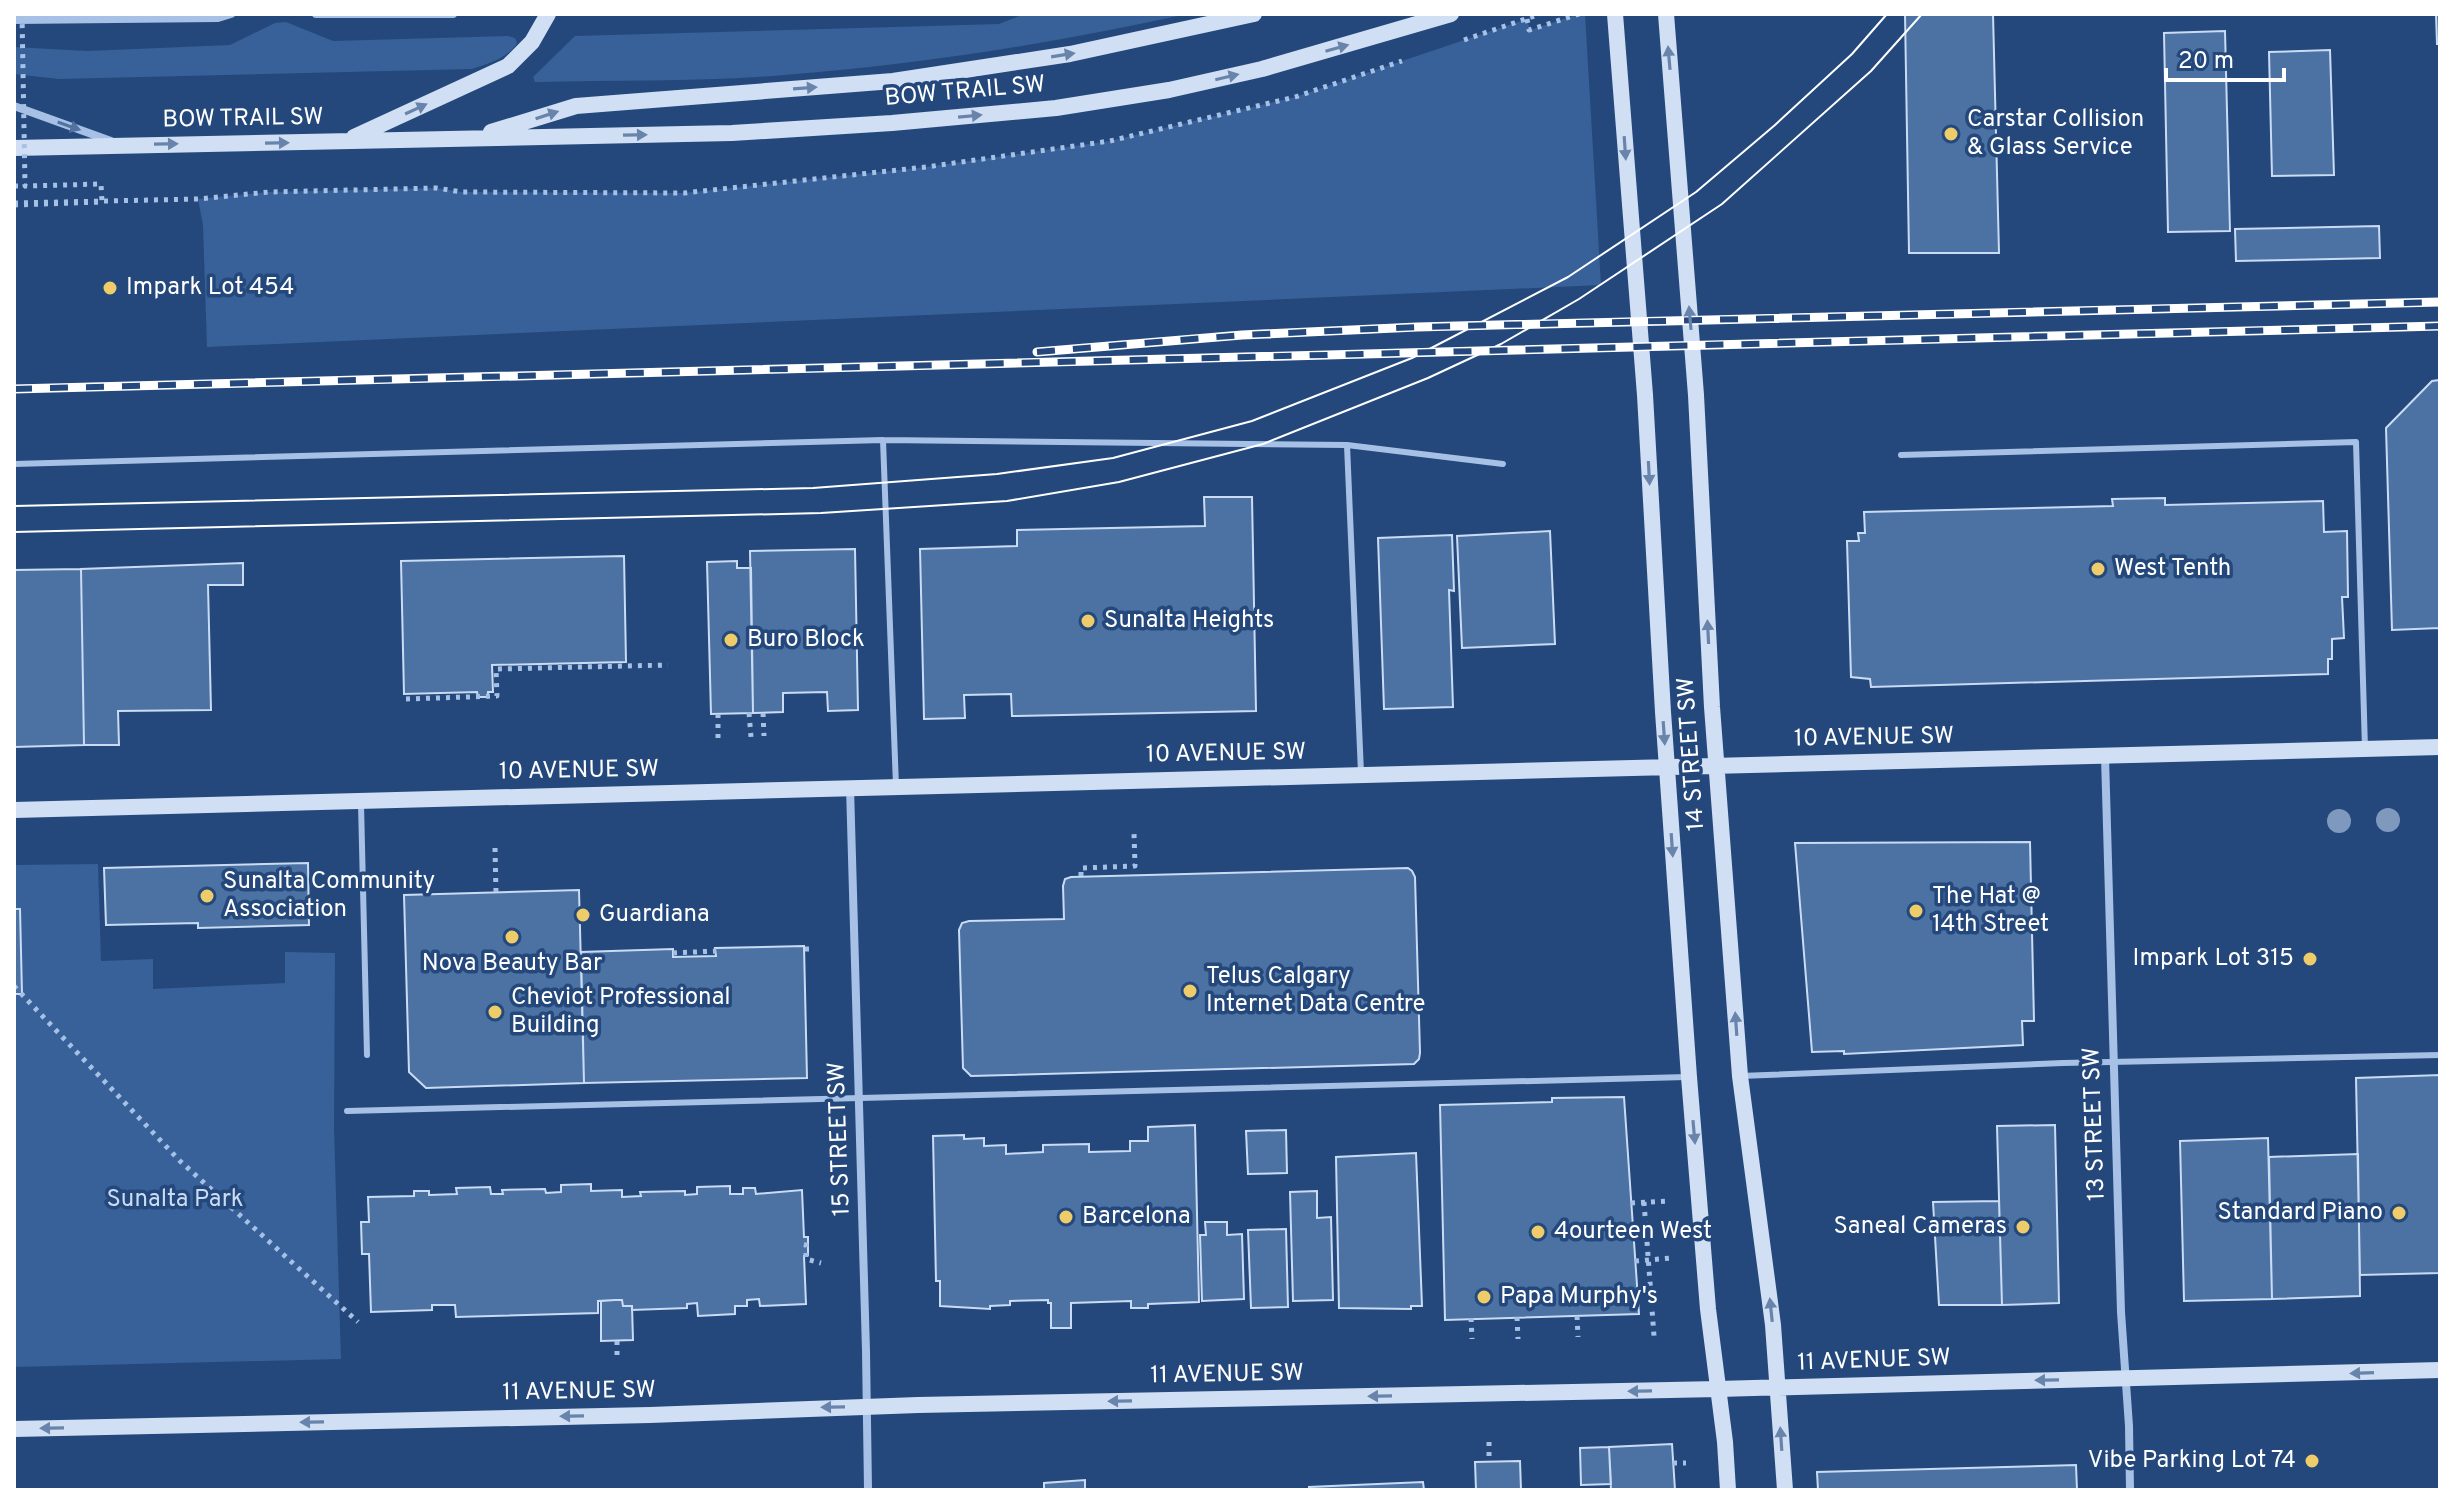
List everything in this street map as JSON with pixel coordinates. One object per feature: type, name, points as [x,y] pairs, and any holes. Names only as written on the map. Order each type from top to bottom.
[{"type":"main road","points":[[345,141],[508,66],[532,42],[548,14]]},
{"type":"main road","name":"BOW TRAIL SW","points":[[473,138],[576,106],[893,81],[1070,54],[1254,14]]},
{"type":"main road","name":"BOW TRAIL SW","points":[[14,148],[732,133],[1056,108],[1169,90],[1262,69],[1451,14]]},
{"type":"main road","name":"14 STREET SW","points":[[1615,14],[1645,395],[1689,1077],[1708,1309],[1728,1490]]},
{"type":"main road","name":"14 STREET SW","points":[[1666,14],[1696,395],[1717,766],[1740,1076],[1773,1325],[1785,1490]]},
{"type":"main road","name":"10 AVENUE SW","points":[[14,810],[2440,747]]},
{"type":"main road","name":"11 AVENUE SW","points":[[14,1429],[2440,1370]]},
{"type":"street","points":[[14,20],[218,18],[231,14]]},
{"type":"street","points":[[317,14],[453,14]]},
{"type":"street","points":[[14,106],[123,145]]},
{"type":"street","name":"13 STREET SW","points":[[2105,757],[2121,1325],[2130,1490]]},
{"type":"street","name":"15 STREET SW","points":[[850,787],[868,1490]]},
{"type":"lane","points":[[883,440],[896,786]]},
{"type":"lane","points":[[14,464],[883,440],[1347,445],[1503,464]]},
{"type":"lane","points":[[1901,455],[2356,442],[2365,749]]},
{"type":"lane","points":[[1347,445],[1361,775]]},
{"type":"lane","points":[[361,800],[367,1055]]},
{"type":"lane","points":[[1740,1076],[2440,1055]]},
{"type":"lane","points":[[347,1111],[1689,1077]]},
{"type":"path","points":[[22,14],[25,186]]},
{"type":"path","points":[[1540,14],[1527,19],[1529,30],[1579,14]]},
{"type":"path","points":[[14,186],[101,184],[102,202],[14,204]]},
{"type":"path","points":[[14,204],[299,191],[436,188],[462,192]]},
{"type":"path","points":[[406,699],[497,696],[496,669],[668,665]]},
{"type":"path","points":[[749,713],[751,737]]},
{"type":"path","points":[[763,713],[764,736]]},
{"type":"path","points":[[718,714],[718,738]]},
{"type":"path","points":[[1081,876],[1081,868],[1135,866],[1134,833]]},
{"type":"path","points":[[495,848],[496,893]]},
{"type":"path","points":[[805,949],[814,949]]},
{"type":"path","points":[[673,953],[716,951]]},
{"type":"path","points":[[14,986],[180,1161],[358,1322]]},
{"type":"path","points":[[1631,1203],[1669,1201]]},
{"type":"path","points":[[1644,1202],[1654,1336]]},
{"type":"path","points":[[804,1245],[806,1259],[821,1263]]},
{"type":"path","points":[[1635,1261],[1672,1258]]},
{"type":"path","points":[[1577,1316],[1578,1337]]},
{"type":"path","points":[[1517,1317],[1518,1339]]},
{"type":"path","points":[[1471,1318],[1472,1339]]},
{"type":"path","points":[[617,1341],[617,1360]]},
{"type":"path","points":[[1489,1442],[1489,1462]]},
{"type":"path","points":[[1673,1463],[1686,1463]]},
{"type":"green space","points":[[1024,14],[1187,14],[987,52],[835,71],[691,80],[535,82],[533,77],[575,36],[999,24]]},
{"type":"green space","points":[[1585,14],[1601,285],[207,347],[203,225],[198,199],[269,192],[436,188],[462,192],[684,193],[926,167],[1110,141],[1295,97],[1527,19],[1530,30]]},
{"type":"green space","points":[[286,22],[333,41],[508,36],[515,38],[517,43],[503,57],[472,69],[59,79],[14,74],[14,47],[87,51],[230,45],[275,23]]},
{"type":"green space","name":"Sunalta Park","points":[[98,864],[101,961],[153,959],[153,989],[285,983],[285,952],[335,953],[334,1128],[341,1359],[14,1367],[14,865]]},
{"type":"building","name":"Carstar Collision & Glass Service","points":[[1905,14],[1993,14],[1999,253],[1909,253]]},
{"type":"building","points":[[2436,14],[2440,14],[2440,44],[2437,44]]},
{"type":"building","points":[[2225,31],[2230,231],[2168,232],[2164,33]]},
{"type":"building","points":[[2330,50],[2334,175],[2272,176],[2269,52]]},
{"type":"building","points":[[2379,226],[2380,258],[2236,261],[2235,229]]},
{"type":"building","points":[[2440,380],[2440,631],[2439,628],[2392,630],[2386,428],[2432,381]]},
{"type":"building","name":"Sunalta Heights","points":[[1204,497],[1252,497],[1256,711],[1012,716],[1011,694],[964,695],[965,718],[924,719],[920,549],[1017,546],[1017,530],[1205,526]]},
{"type":"building","name":"West Tenth","points":[[2165,498],[2165,505],[2323,501],[2324,532],[2347,531],[2348,597],[2342,597],[2344,638],[2332,639],[2328,674],[1871,687],[1870,679],[1851,677],[1847,541],[1859,541],[1858,533],[1865,533],[1864,512],[2113,506],[2112,499]]},
{"type":"building","points":[[1550,531],[1555,644],[1462,648],[1457,536]]},
{"type":"building","points":[[1452,535],[1454,591],[1449,590],[1453,707],[1384,709],[1378,538]]},
{"type":"building","points":[[855,549],[858,710],[828,711],[827,692],[783,693],[783,712],[753,713],[750,551]]},
{"type":"building","points":[[624,556],[626,662],[492,665],[493,692],[488,692],[488,697],[478,697],[477,692],[404,694],[401,561]]},
{"type":"building","name":"Buro Block","points":[[737,561],[737,568],[751,568],[753,713],[711,714],[707,562]]},
{"type":"building","points":[[243,563],[243,585],[208,585],[211,710],[118,711],[119,745],[84,745],[81,569]]},
{"type":"building","points":[[81,569],[84,745],[14,747],[14,570]]},
{"type":"building","name":"The Hat @ 14th Street","points":[[2030,842],[2034,1021],[2022,1021],[2023,1045],[1844,1054],[1844,1051],[1812,1052],[1795,843]]},
{"type":"building","name":"Sunalta Community Association","points":[[308,863],[309,925],[198,928],[198,923],[106,925],[104,868]]},
{"type":"building","name":"Telus Calgary Internet Data Centre","points":[[1408,868],[1415,877],[1420,1053],[1414,1064],[971,1076],[963,1068],[959,930],[962,923],[1064,919],[1063,886],[1065,879],[1071,877]]},
{"type":"building","name":"Cheviot Professional Building","points":[[579,890],[584,1083],[426,1088],[409,1072],[404,895]]},
{"type":"building","points":[[14,909],[20,909],[22,994],[14,994]]},
{"type":"building","points":[[804,946],[807,1078],[584,1083],[581,952],[673,949],[673,957],[716,956],[715,948]]},
{"type":"building","name":"Standard Piano","points":[[2440,1075],[2440,1273],[2360,1275],[2356,1078]]},
{"type":"building","name":"4ourteen West","points":[[1624,1097],[1639,1314],[1445,1320],[1440,1105]]},
{"type":"building","name":"Barcelona","points":[[1195,1125],[1199,1302],[1148,1304],[1148,1308],[1131,1308],[1131,1301],[1071,1303],[1071,1328],[1051,1328],[1051,1303],[1048,1300],[1010,1301],[1010,1305],[990,1306],[990,1309],[940,1306],[940,1281],[936,1281],[933,1136],[984,1138],[984,1146],[1006,1145],[1006,1154],[1043,1152],[1043,1145],[1089,1144],[1089,1152],[1130,1151],[1130,1141],[1148,1141],[1148,1127]]},
{"type":"building","points":[[2055,1125],[2059,1303],[2002,1305],[1997,1126]]},
{"type":"building","points":[[1286,1130],[1287,1173],[1248,1174],[1246,1131]]},
{"type":"building","points":[[2268,1138],[2272,1299],[2184,1301],[2180,1141]]},
{"type":"building","points":[[1416,1153],[1422,1306],[1411,1306],[1411,1309],[1339,1308],[1336,1157]]},
{"type":"building","points":[[2358,1154],[2360,1296],[2272,1299],[2269,1157]]},
{"type":"building","points":[[591,1184],[591,1191],[622,1190],[622,1197],[641,1196],[640,1192],[685,1191],[685,1195],[697,1194],[697,1187],[730,1186],[730,1194],[743,1194],[743,1188],[755,1188],[756,1194],[802,1190],[804,1237],[808,1237],[808,1255],[804,1256],[806,1304],[760,1306],[759,1299],[747,1300],[747,1306],[735,1306],[735,1314],[698,1316],[697,1303],[687,1304],[687,1308],[632,1310],[632,1306],[623,1306],[622,1300],[598,1301],[598,1313],[456,1317],[455,1305],[432,1305],[432,1310],[371,1312],[369,1254],[362,1254],[361,1222],[369,1222],[368,1197],[414,1196],[414,1191],[429,1191],[429,1195],[457,1194],[456,1188],[490,1187],[491,1194],[503,1194],[502,1190],[545,1189],[546,1193],[561,1192],[561,1185]]},
{"type":"building","points":[[1317,1191],[1317,1218],[1331,1217],[1333,1300],[1293,1301],[1290,1192]]},
{"type":"building","points":[[1999,1201],[2002,1305],[1939,1305],[1933,1202]]},
{"type":"building","points":[[1205,1222],[1227,1222],[1227,1235],[1242,1234],[1244,1299],[1202,1301],[1200,1235],[1206,1235]]},
{"type":"building","points":[[1286,1229],[1288,1307],[1251,1308],[1248,1230]]},
{"type":"building","points":[[622,1300],[623,1306],[632,1306],[633,1340],[601,1341],[601,1301]]},
{"type":"building","points":[[1672,1444],[1675,1490],[1611,1490],[1609,1447]]},
{"type":"building","points":[[1609,1447],[1611,1484],[1581,1485],[1580,1448]]},
{"type":"building","points":[[1520,1461],[1521,1490],[1476,1490],[1475,1462]]},
{"type":"building","points":[[2076,1465],[2077,1490],[1818,1490],[1817,1472]]},
{"type":"building","points":[[1085,1480],[1085,1490],[1044,1490],[1044,1483]]},
{"type":"building","points":[[1423,1482],[1424,1490],[1309,1490],[1309,1487]]},
{"type":"tram line","points":[[14,506],[813,488],[997,474],[1113,458],[1252,421],[1412,358],[1568,277],[1696,192],[1852,54],[1887,14]]},
{"type":"tram line","points":[[14,532],[821,513],[1007,501],[1119,482],[1263,444],[1428,378],[1501,344],[1579,299],[1722,204],[1871,71],[1922,14]]},
{"type":"railway","points":[[1037,352],[1242,335],[1417,327],[2440,302]]},
{"type":"railway","points":[[14,389],[2440,326]]},
{"type":"place","name":"Carstar Collision & Glass Service","points":[[1951,134]]},
{"type":"place","name":"Impark Lot 454","points":[[110,288]]},
{"type":"place","name":"West Tenth","points":[[2098,569]]},
{"type":"place","name":"Sunalta Heights","points":[[1088,621]]},
{"type":"place","name":"Buro Block","points":[[731,640]]},
{"type":"place","name":"Sunalta Community Association","points":[[207,896]]},
{"type":"place","name":"The Hat @ 14th Street","points":[[1916,911]]},
{"type":"place","name":"Guardiana","points":[[583,915]]},
{"type":"place","name":"Nova Beauty Bar","points":[[512,937]]},
{"type":"place","name":"Impark Lot 315","points":[[2310,959]]},
{"type":"place","name":"Telus Calgary Internet Data Centre","points":[[1190,991]]},
{"type":"place","name":"Cheviot Professional Building","points":[[495,1012]]},
{"type":"place","name":"Standard Piano","points":[[2399,1213]]},
{"type":"place","name":"Barcelona","points":[[1066,1217]]},
{"type":"place","name":"Saneal Cameras","points":[[2023,1227]]},
{"type":"place","name":"4ourteen West","points":[[1538,1232]]},
{"type":"place","name":"Papa Murphy's","points":[[1484,1297]]},
{"type":"place","name":"Vibe Parking Lot 74","points":[[2312,1461]]}]
